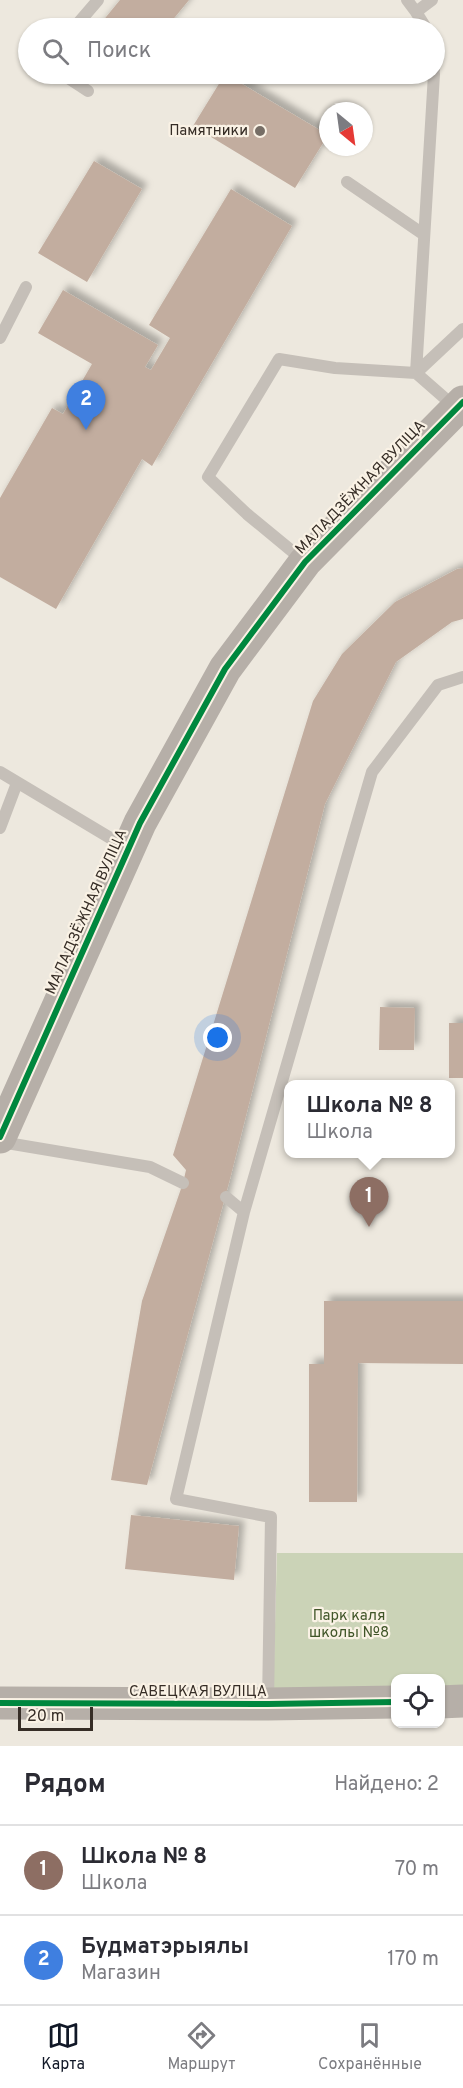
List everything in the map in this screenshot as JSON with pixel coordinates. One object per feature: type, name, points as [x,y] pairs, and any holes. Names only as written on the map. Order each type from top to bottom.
[{"type":"street","name":"МАЛАДЗЁЖНАЯ ВУЛІЦА","points":[[0,1137],[128,848],[225,669],[305,562],[460,405]]},
{"type":"street","points":[[445,1702],[463,1701]]},
{"type":"street","name":"САВЕЦКАЯ ВУЛІЦА","points":[[0,1703],[391,1702]]},
{"type":"lane","points":[[83,18],[98,0]]},
{"type":"lane","points":[[407,0],[420,18]]},
{"type":"lane","points":[[416,12],[432,0]]},
{"type":"lane","points":[[77,84],[88,91]]},
{"type":"lane","points":[[416,373],[433,84]]},
{"type":"lane","points":[[347,182],[423,234]]},
{"type":"lane","points":[[0,338],[26,287]]},
{"type":"lane","points":[[416,373],[463,329]]},
{"type":"lane","points":[[305,562],[247,514],[208,477],[279,359],[335,368],[416,373],[460,405]]},
{"type":"lane","points":[[268,1704],[272,1517],[176,1499],[244,1212],[372,771],[438,685],[463,677]]},
{"type":"lane","points":[[0,772],[128,848]]},
{"type":"lane","points":[[0,828],[17,783]]},
{"type":"lane","points":[[0,1142],[150,1167],[183,1183]]},
{"type":"lane","points":[[226,1197],[244,1212]]},
{"type":"green space","name":"Парк каля школы №8","points":[[277,1553],[463,1553],[463,1697],[445,1697],[445,1674],[391,1674],[391,1698],[273,1699]]},
{"type":"building","points":[[120,0],[189,0],[174,18],[105,18]]},
{"type":"building","name":"Памятники","points":[[219,84],[242,84],[319,130],[319,149],[295,188],[193,126]]},
{"type":"building","points":[[94,161],[142,189],[87,282],[38,253]]},
{"type":"building","points":[[231,189],[292,226],[152,466],[142,459],[56,609],[0,577],[0,498],[52,408],[63,414],[92,364],[38,333],[63,290],[158,345],[145,367],[151,370],[170,338],[149,325]]},
{"type":"building","points":[[463,568],[463,619],[452,622],[396,662],[325,804],[230,1179],[147,1485],[111,1480],[142,1301],[186,1170],[173,1155],[313,701],[342,654],[395,602]]},
{"type":"building","points":[[380,1007],[415,1008],[414,1050],[379,1050]]},
{"type":"building","points":[[449,1023],[463,1023],[463,1078],[449,1078]]},
{"type":"building","points":[[324,1301],[463,1301],[463,1364],[358,1363],[357,1502],[309,1502],[309,1364],[324,1364]]},
{"type":"building","points":[[131,1515],[239,1526],[234,1580],[125,1569]]},
{"type":"cycle path","points":[[0,1137],[140,823],[225,669],[305,562],[463,402]]},
{"type":"cycle path","points":[[0,1703],[391,1702]]},
{"type":"place","name":"Памятники","points":[[260,131]]},
{"type":"place","name":"Будматэрыялы","points":[[86,430]]},
{"type":"place","name":"Школа № 8","points":[[369,1227]]}]
